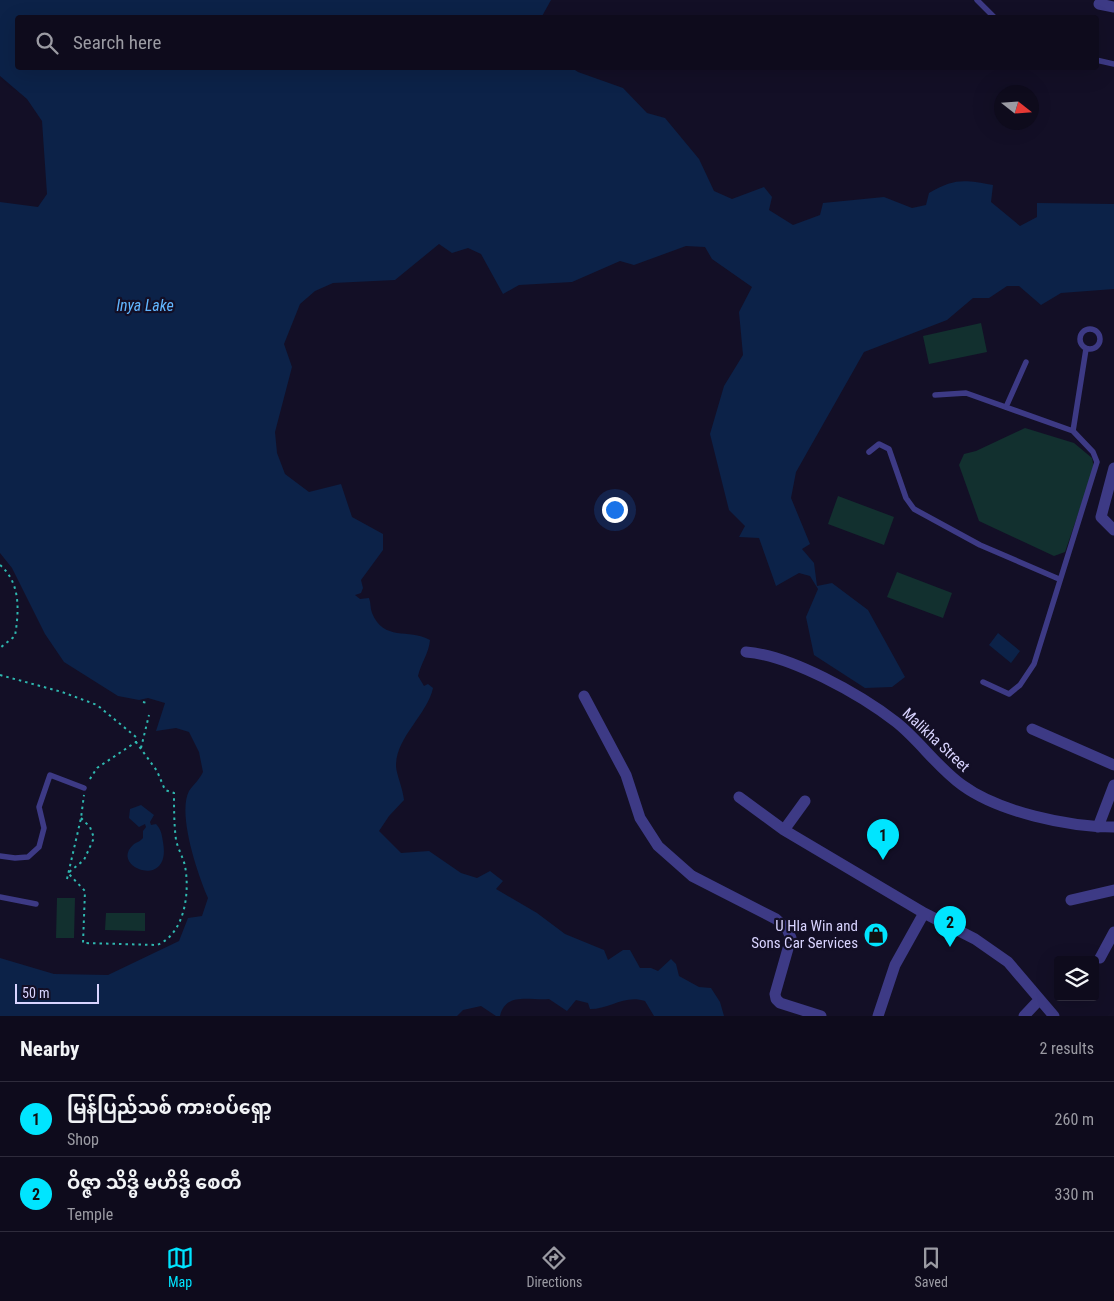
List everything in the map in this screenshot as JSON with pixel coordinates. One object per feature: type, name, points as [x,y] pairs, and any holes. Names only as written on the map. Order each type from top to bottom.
[{"type":"street","points":[[1099,4],[1114,8]]},
{"type":"street","points":[[1114,468],[1101,517],[1114,530]]},
{"type":"street","name":"Malikha Street","points":[[746,652],[759,652],[778,658],[832,681],[896,722],[961,785],[994,802],[1049,819],[1098,827],[1114,827]]},
{"type":"street","points":[[584,696],[626,775],[640,818],[658,846],[692,876],[776,919],[787,929],[791,938],[776,999],[780,1003],[821,1016]]},
{"type":"street","points":[[1032,729],[1114,765]]},
{"type":"street","points":[[1098,827],[1114,785]]},
{"type":"street","points":[[739,797],[784,830],[924,913],[975,939],[1008,962],[1054,1016]]},
{"type":"street","points":[[784,830],[805,801]]},
{"type":"street","points":[[1071,900],[1114,890]]},
{"type":"street","points":[[878,1016],[894,965],[924,913]]},
{"type":"street","points":[[1100,958],[1114,932]]},
{"type":"street","points":[[1024,1016],[1039,1000]]},
{"type":"lane","points":[[977,0],[992,15]]},
{"type":"lane","points":[[1099,61],[1114,64]]},
{"type":"lane","points":[[1073,430],[1086,349]]},
{"type":"lane","points":[[1006,407],[1026,362]]},
{"type":"lane","points":[[935,394],[966,393],[1073,430],[1093,452],[1097,462],[1034,664],[1020,685],[1009,694],[984,682]]},
{"type":"lane","points":[[869,452],[879,444],[889,449],[906,498],[914,509],[980,545],[1059,579]]},
{"type":"lane","points":[[0,856],[28,857],[39,847],[44,828],[39,806],[50,775],[84,788]]},
{"type":"lane","points":[[0,898],[36,904]]},
{"type":"path","points":[[0,565],[8,572],[15,588],[19,615],[15,636],[0,648]]},
{"type":"path","points":[[0,675],[62,692],[97,706],[136,737],[136,742],[157,771],[165,790],[174,793],[176,842],[184,864],[187,884],[180,920],[164,942],[157,946],[83,943],[85,891],[68,873]]},
{"type":"path","points":[[143,702],[147,703]]},
{"type":"path","points":[[141,748],[149,715]]},
{"type":"path","points":[[67,879],[81,818],[84,788],[97,768],[136,742]]},
{"type":"path","points":[[68,873],[84,860],[94,838],[90,827],[81,818]]},
{"type":"green space","points":[[981,323],[987,352],[929,364],[923,336]]},
{"type":"green space","points":[[1025,428],[1074,443],[1092,458],[1094,468],[1065,552],[1054,556],[979,521],[959,465],[964,454],[976,451]]},
{"type":"green space","points":[[838,496],[894,517],[884,545],[828,524]]},
{"type":"green space","points":[[897,572],[952,593],[943,618],[887,597]]},
{"type":"green space","points":[[57,898],[75,898],[74,938],[56,938]]},
{"type":"green space","points":[[106,913],[145,913],[145,931],[105,930]]},
{"type":"water","name":"Inya Lake","points":[[0,0],[551,0],[543,15],[15,15],[15,70],[575,70],[623,88],[647,113],[665,118],[699,159],[714,191],[732,199],[764,187],[772,197],[769,210],[793,225],[820,215],[823,203],[884,197],[912,208],[926,205],[929,193],[938,188],[967,181],[993,185],[991,202],[1020,226],[1037,217],[1037,203],[1114,204],[1114,289],[1061,293],[1041,305],[1019,286],[1007,286],[989,298],[973,298],[947,320],[864,352],[796,472],[791,498],[810,544],[802,549],[814,563],[817,586],[832,583],[868,610],[905,677],[892,687],[865,688],[814,655],[806,617],[818,589],[810,576],[799,573],[776,586],[759,538],[739,537],[745,526],[729,510],[710,434],[724,386],[743,355],[739,312],[752,287],[712,259],[705,247],[686,246],[634,265],[620,261],[572,282],[519,285],[503,294],[481,254],[468,248],[452,253],[439,244],[395,280],[333,283],[315,291],[300,304],[284,344],[292,367],[275,432],[277,453],[285,474],[309,492],[341,484],[352,517],[383,534],[383,550],[361,580],[363,588],[361,593],[355,595],[360,599],[369,598],[372,613],[383,628],[430,640],[418,676],[424,686],[428,684],[433,688],[425,708],[406,736],[397,755],[396,769],[404,800],[389,816],[379,831],[401,853],[429,851],[461,873],[477,878],[490,871],[503,881],[496,889],[537,913],[565,934],[604,950],[608,960],[623,950],[630,950],[640,968],[651,968],[658,971],[671,959],[676,964],[679,976],[699,987],[711,988],[720,1002],[724,1016],[654,1016],[645,1001],[638,999],[624,1000],[604,1007],[590,1009],[588,1003],[576,1000],[567,1011],[549,999],[520,999],[508,1003],[503,1008],[500,1016],[496,1016],[481,1006],[463,1010],[457,1016],[0,1016],[0,958],[54,974],[108,975],[179,941],[188,918],[202,916],[208,898],[194,860],[185,814],[189,791],[203,772],[199,752],[189,732],[176,728],[156,731],[165,703],[148,698],[139,700],[118,696],[64,662],[45,634],[12,568],[0,553],[0,202],[38,207],[47,194],[42,121],[27,99],[0,76]]},
{"type":"water","points":[[998,633],[1020,651],[1011,663],[989,645]]},
{"type":"water","points":[[141,805],[154,815],[150,822],[151,825],[156,824],[158,826],[163,839],[163,857],[159,866],[151,870],[142,870],[134,867],[129,861],[128,853],[133,845],[143,838],[143,831],[146,827],[145,824],[139,827],[129,818],[130,809]]},
{"type":"place","name":"မြန်ပြည်သစ် ကားဝပ်ရှော့","points":[[883,860]]},
{"type":"place","name":"U Hla Win and Sons Car Services","points":[[876,935]]},
{"type":"place","name":"ဝိဇ္ဇာ သိဒ္ဓိ မဟိဒ္ဓိ စေတီ","points":[[950,947]]}]
